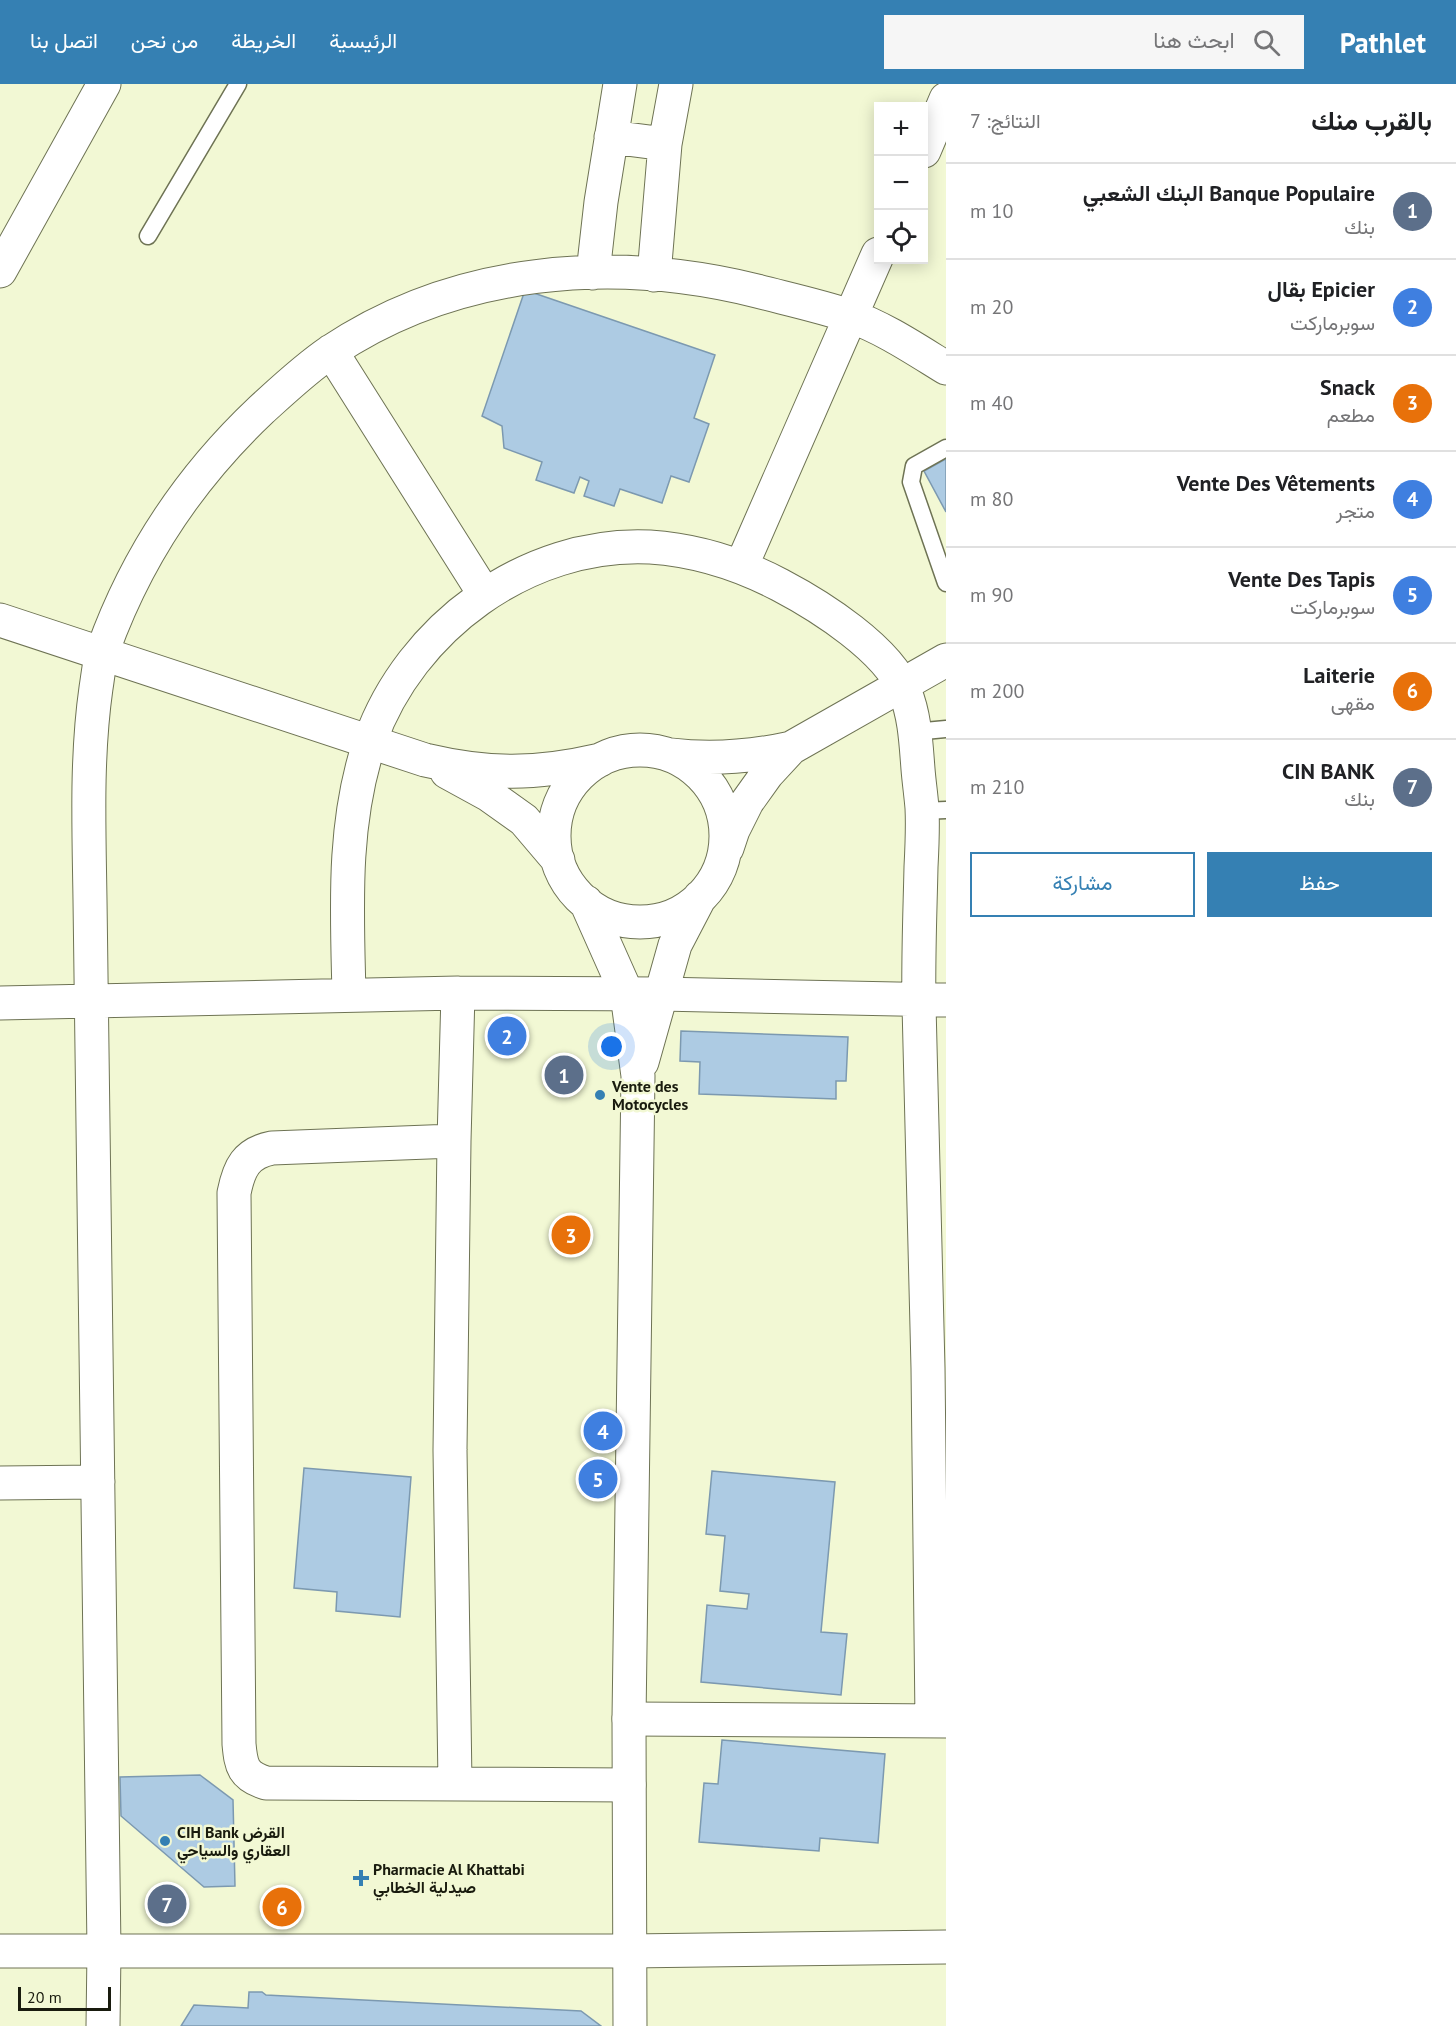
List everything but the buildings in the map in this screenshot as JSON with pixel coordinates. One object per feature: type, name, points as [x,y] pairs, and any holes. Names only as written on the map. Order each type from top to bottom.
[{"type":"street","points":[[0,271],[104,84]]},
{"type":"street","points":[[593,273],[620,84]]},
{"type":"street","points":[[654,275],[665,144],[676,84]]},
{"type":"street","points":[[928,142],[946,99]]},
{"type":"street","points":[[611,137],[665,144]]},
{"type":"street","points":[[741,567],[875,264]]},
{"type":"street","points":[[103,2026],[90,774],[93,711],[102,654],[133,581],[165,524],[200,474],[221,449],[308,367],[331,351],[386,320],[413,307],[473,287],[528,276],[564,272],[654,275],[731,285],[851,317],[886,332],[946,368]]},
{"type":"street","points":[[331,351],[485,595]]},
{"type":"street","points":[[350,994],[348,856],[355,801],[370,742],[390,698],[426,647],[451,622],[507,581],[575,555],[620,548],[684,550],[741,567],[802,597],[841,622],[882,660],[903,685],[909,701],[930,730],[934,810],[928,1366],[939,1721],[629,1719]]},
{"type":"street","points":[[0,620],[425,760],[462,768],[500,772],[562,769],[600,760]]},
{"type":"street","points":[[700,897],[677,913],[664,918],[644,921],[624,920],[610,916],[586,902],[571,886],[558,860],[554,844],[554,827],[561,802],[574,781],[586,769],[613,754],[628,751],[642,750],[694,758],[724,758],[758,755],[791,748],[946,660]]},
{"type":"street","points":[[638,1076],[675,945],[700,897],[714,880],[733,830],[747,802],[767,774],[791,748]]},
{"type":"street","points":[[664,754],[682,761],[697,772],[715,795],[726,831],[723,859]]},
{"type":"street","points":[[425,760],[489,795],[524,820],[558,860]]},
{"type":"street","points":[[586,902],[627,994],[638,1076],[629,1719],[630,2026]]},
{"type":"street","points":[[0,1003],[458,993],[660,994],[932,1000]]},
{"type":"street","points":[[455,1783],[450,1450],[458,993]]},
{"type":"street","points":[[454,1141],[272,1148],[252,1155],[237,1178],[234,1193],[238,1744],[244,1770],[253,1779],[266,1782],[629,1785]]},
{"type":"street","points":[[0,1483],[98,1482]]},
{"type":"street","points":[[0,1951],[629,1951],[946,1947]]},
{"type":"lane","points":[[148,236],[238,84]]},
{"type":"lane","points":[[946,448],[914,466],[911,482],[946,584]]},
{"type":"place","name":"Epicier بقال","points":[[507,1036]]},
{"type":"place","name":"Banque Populaire البنك الشعبي","points":[[564,1075]]},
{"type":"place","name":"Vente des Motocycles","points":[[600,1095]]},
{"type":"place","name":"Snack","points":[[571,1235]]},
{"type":"place","name":"Vente Des Vêtements","points":[[603,1431]]},
{"type":"place","name":"Vente Des Tapis","points":[[598,1479]]},
{"type":"place","name":"CIH Bank القرض العقاري والسياحي","points":[[165,1841]]},
{"type":"place","name":"Pharmacie Al Khattabi صيدلية الخطابي","points":[[361,1878]]},
{"type":"place","name":"CIN BANK","points":[[167,1904]]},
{"type":"place","name":"Laiterie","points":[[282,1907]]}]
